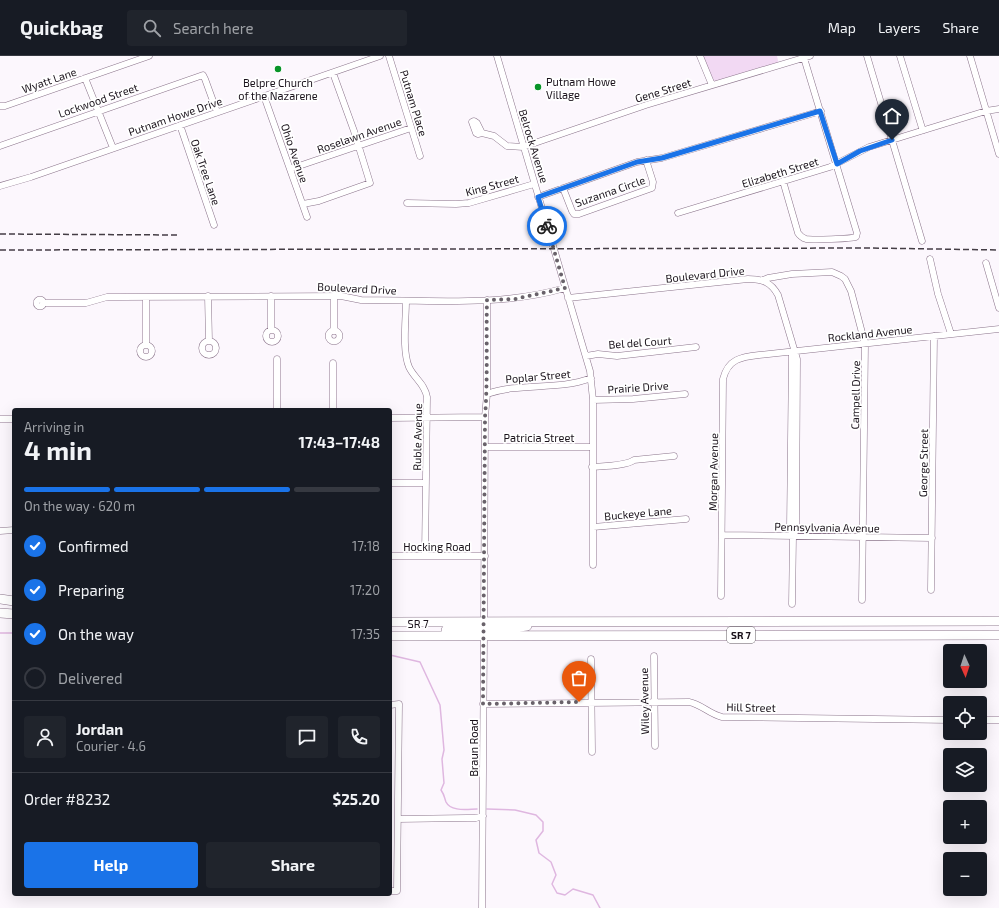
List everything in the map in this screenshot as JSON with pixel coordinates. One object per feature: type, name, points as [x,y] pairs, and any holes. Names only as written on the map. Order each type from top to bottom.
[{"type":"highway","points":[[0,599],[12,601]]},
{"type":"highway","points":[[0,613],[12,614]]},
{"type":"highway","name":"SR 7","points":[[392,636],[568,621],[999,621]]},
{"type":"highway","name":"SR 7","points":[[392,622],[484,628],[999,635]]},
{"type":"street","name":"Wyatt Lane","points":[[0,106],[5,106],[149,56]]},
{"type":"street","name":"Putnam Howe Drive","points":[[0,186],[31,177],[380,56]]},
{"type":"street","name":"Putnam Place","points":[[389,56],[420,156]]},
{"type":"street","name":"Belrock Avenue","points":[[496,56],[568,298]]},
{"type":"street","points":[[700,56],[712,85]]},
{"type":"street","points":[[867,56],[922,241]]},
{"type":"street","points":[[900,56],[922,128],[924,130]]},
{"type":"street","points":[[970,56],[999,154]]},
{"type":"street","points":[[784,181],[798,233],[802,237],[808,239],[856,237],[857,233],[820,111],[807,57]]},
{"type":"street","name":"Gene Street","points":[[523,147],[646,105],[807,57]]},
{"type":"street","points":[[303,204],[319,201],[369,184],[370,182],[333,72]]},
{"type":"street","name":"Lockwood Street","points":[[0,146],[203,75],[216,112]]},
{"type":"street","points":[[85,78],[113,148]]},
{"type":"street","name":"Ohio Avenue","points":[[264,96],[307,217]]},
{"type":"street","name":"Elizabeth Street","points":[[678,213],[837,164],[860,151],[892,140],[986,111],[999,109]]},
{"type":"street","points":[[538,197],[646,160],[662,158],[820,111]]},
{"type":"street","name":"Oak Tree Lane","points":[[180,125],[214,225]]},
{"type":"street","name":"Roselawn Avenue","points":[[290,169],[411,128]]},
{"type":"street","points":[[482,133],[494,136],[507,146],[523,147]]},
{"type":"street","name":"Suzanna Circle","points":[[563,188],[572,211],[574,214],[579,214],[652,188],[653,185],[646,160]]},
{"type":"street","name":"King Street","points":[[406,203],[469,203],[534,184]]},
{"type":"street","points":[[930,259],[938,294],[951,334]]},
{"type":"street","points":[[986,263],[999,308]]},
{"type":"street","name":"Campell Drive","points":[[763,280],[804,273],[825,272],[836,273],[847,282],[865,344],[864,537],[862,600]]},
{"type":"street","name":"Boulevard Drive","points":[[568,298],[748,279],[763,280]]},
{"type":"street","points":[[763,280],[772,286],[778,295],[795,352],[792,355],[790,528],[793,536],[792,604]]},
{"type":"street","name":"Boulevard Drive","points":[[43,304],[86,304],[107,297],[208,296],[341,296],[360,300],[406,301],[487,300],[515,299],[565,288]]},
{"type":"street","points":[[208,296],[209,341]]},
{"type":"street","points":[[271,296],[271,330]]},
{"type":"street","points":[[334,296],[334,331]]},
{"type":"street","points":[[146,297],[146,345]]},
{"type":"street","points":[[568,298],[586,356],[591,378],[593,400],[592,467],[594,565]]},
{"type":"street","name":"Braun Road","points":[[482,908],[487,300]]},
{"type":"street","name":"Ruble Avenue","points":[[406,301],[407,361],[413,374],[427,394],[425,556]]},
{"type":"street","name":"Rockland Avenue","points":[[742,357],[999,329]]},
{"type":"street","name":"George Street","points":[[931,590],[934,336]]},
{"type":"street","name":"Bel del Court","points":[[586,356],[598,354],[616,356],[696,347]]},
{"type":"street","name":"Morgan Avenue","points":[[720,596],[723,379],[732,362],[742,357]]},
{"type":"street","points":[[277,359],[277,408]]},
{"type":"street","points":[[333,363],[333,408]]},
{"type":"street","name":"Poplar Street","points":[[487,394],[507,389],[579,383],[591,378]]},
{"type":"street","name":"Prairie Drive","points":[[593,400],[633,399],[685,394]]},
{"type":"street","points":[[392,418],[485,417]]},
{"type":"street","points":[[0,419],[12,419]]},
{"type":"street","name":"Patricia Street","points":[[485,448],[592,447]]},
{"type":"street","points":[[592,467],[631,462],[634,460],[674,456]]},
{"type":"street","points":[[392,483],[426,483]]},
{"type":"street","name":"Buckeye Lane","points":[[593,527],[686,519]]},
{"type":"street","points":[[0,531],[12,530]]},
{"type":"street","name":"Pennsylvania Avenue","points":[[722,535],[932,538]]},
{"type":"street","name":"Hocking Road","points":[[392,556],[485,556]]},
{"type":"street","name":"Wiley Avenue","points":[[654,656],[655,746]]},
{"type":"street","points":[[591,659],[592,752]]},
{"type":"street","name":"Hill Street","points":[[483,704],[689,702],[696,703],[716,716],[727,717],[943,720]]},
{"type":"street","points":[[392,704],[399,704],[397,891],[392,891]]},
{"type":"street","points":[[987,720],[999,720]]},
{"type":"street","points":[[398,818],[476,818],[483,816]]},
{"type":"shaded area","points":[[701,56],[777,56],[779,65],[712,85]]},
{"type":"waterway","points":[[0,633],[12,633]]},
{"type":"waterway","points":[[392,655],[420,662],[440,705],[444,750],[442,759],[444,783],[441,790],[446,802],[448,805],[456,809],[477,809]]},
{"type":"waterway","points":[[487,809],[515,810],[536,815],[543,822],[543,831],[536,840],[539,853],[551,862],[556,875],[552,884],[557,893],[565,895],[573,889],[593,895],[600,908]]},
{"type":"railway","points":[[0,234],[178,235]]},
{"type":"railway","points":[[0,250],[870,248],[999,250]]},
{"type":"way so far","points":[[547,226],[565,288],[548,293],[515,299],[487,300],[483,704],[579,702]]},
{"type":"place","name":"Belpre Church of the Nazarene","points":[[278,69]]},
{"type":"place","name":"Putnam Howe Village","points":[[538,87]]},
{"type":"route","points":[[547,226],[538,197],[637,162],[662,158],[820,111],[837,164],[869,147],[892,140]]}]
